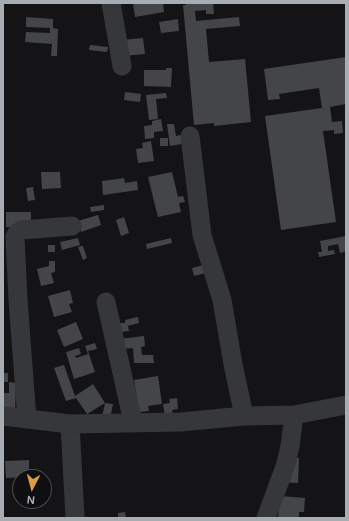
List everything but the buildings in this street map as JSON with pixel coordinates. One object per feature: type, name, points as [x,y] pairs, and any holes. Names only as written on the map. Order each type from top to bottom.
[{"type":"street","points":[[111,3],[122,66]]},
{"type":"street","points":[[190,136],[202,235],[222,300],[244,416]]},
{"type":"street","points":[[27,419],[15,237],[17,233],[22,230],[72,226]]},
{"type":"street","points":[[106,302],[133,422]]},
{"type":"street","points":[[3,416],[70,424],[181,422],[244,416],[294,414],[346,405]]},
{"type":"street","points":[[266,518],[286,464],[294,414]]},
{"type":"street","points":[[70,424],[75,518]]}]
